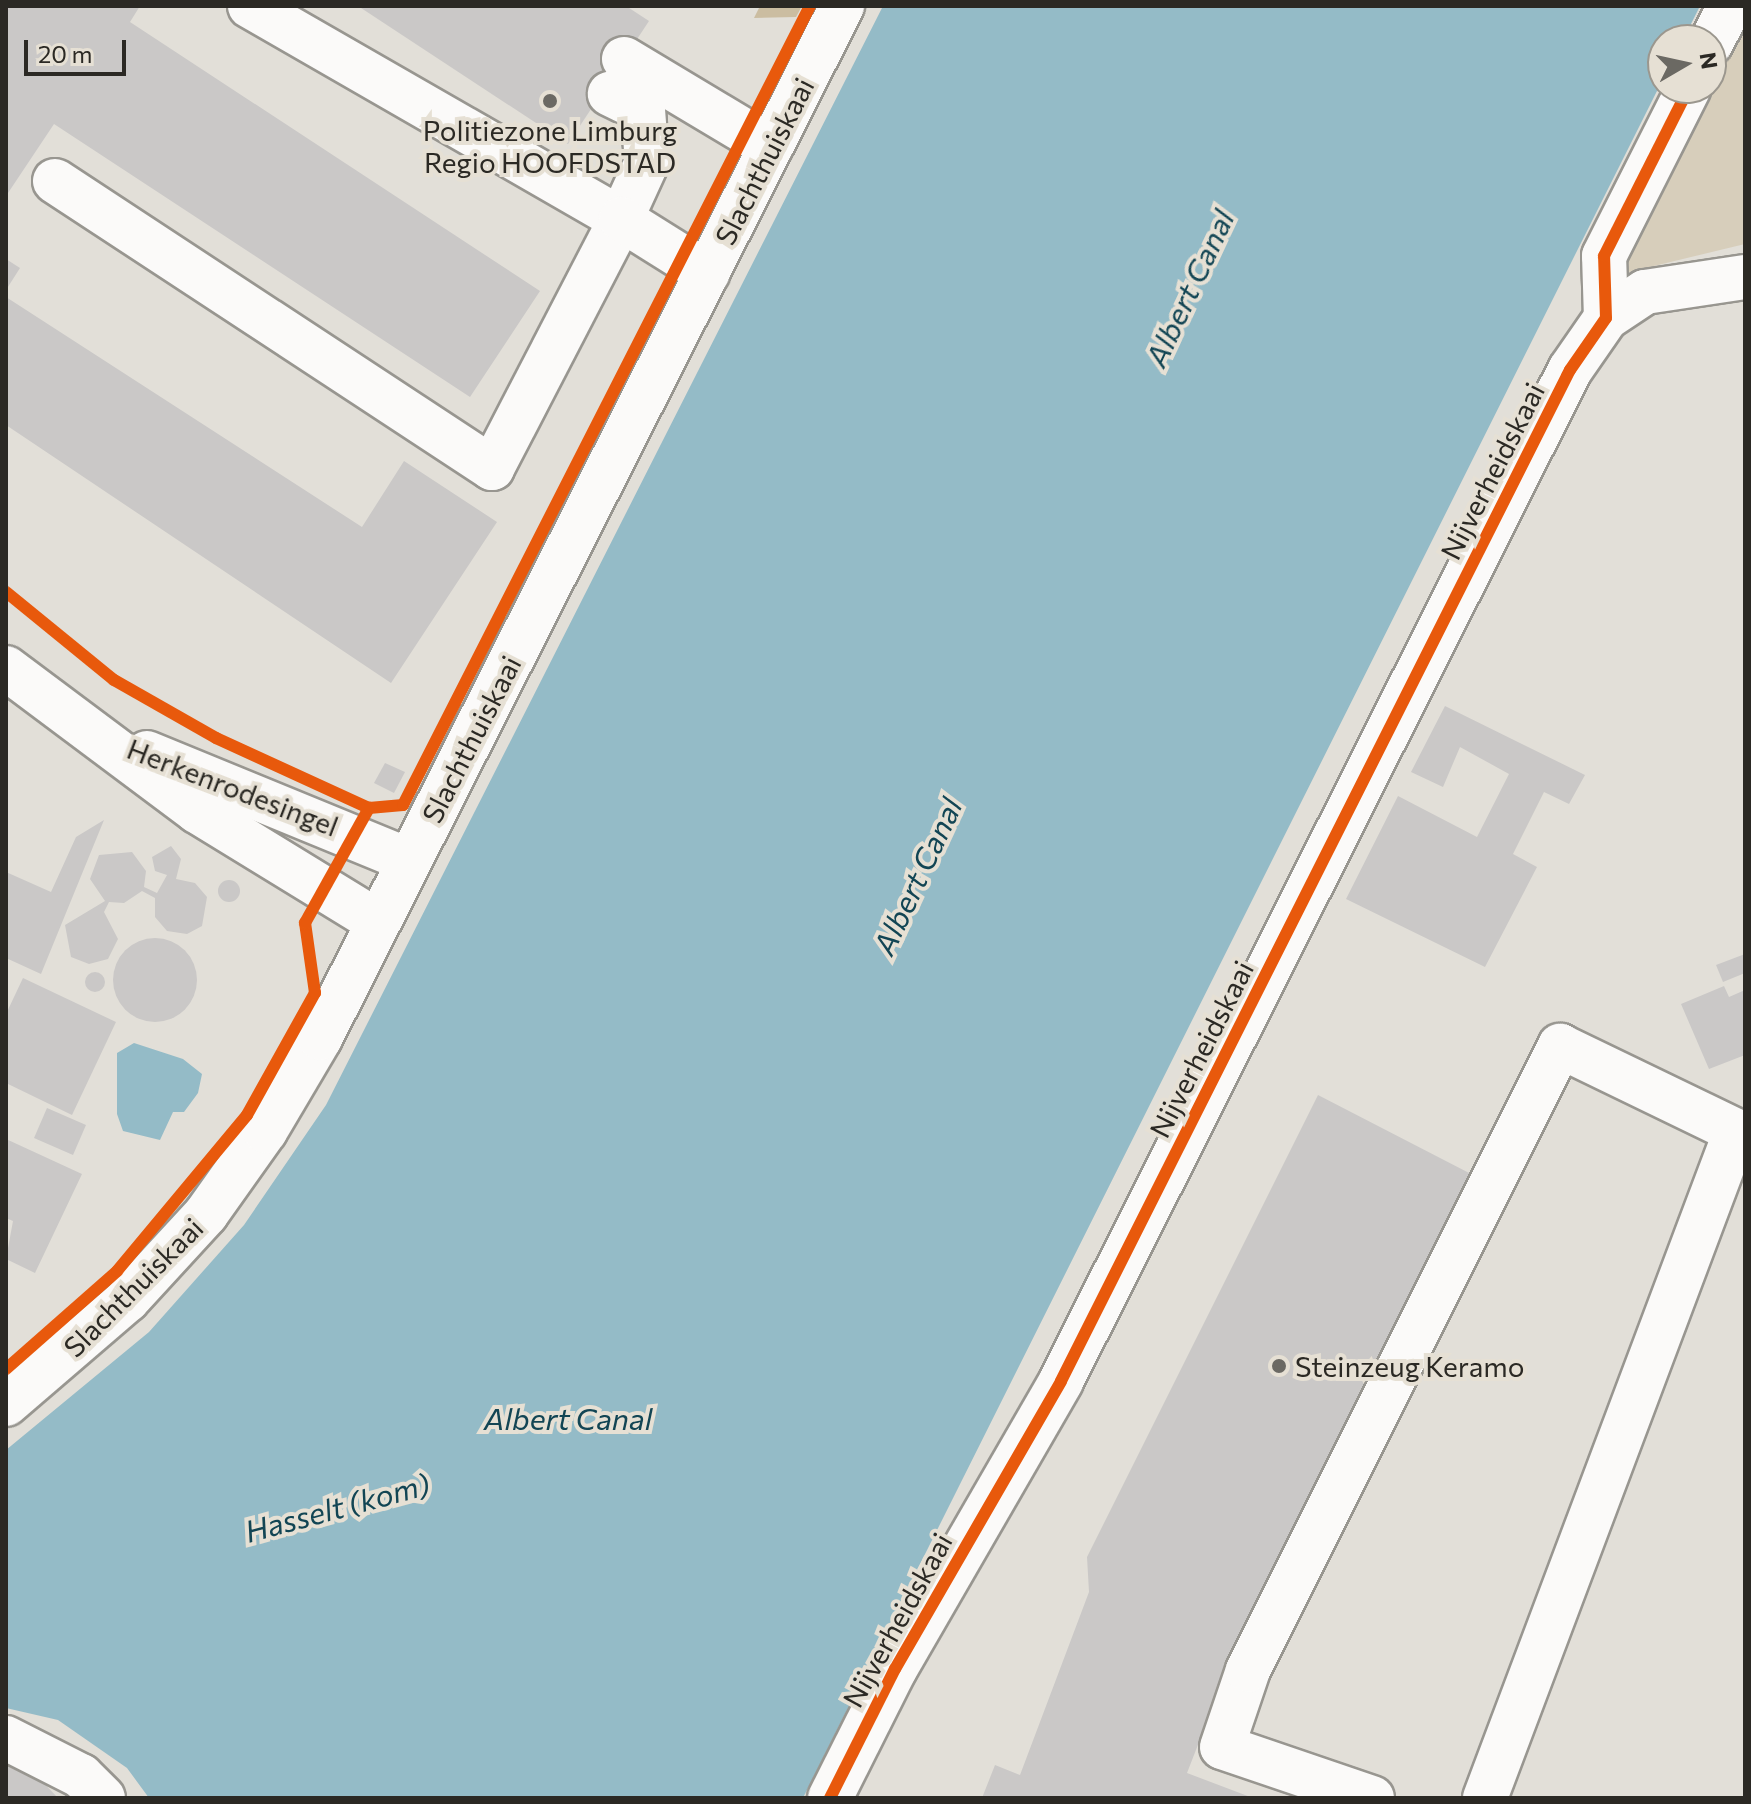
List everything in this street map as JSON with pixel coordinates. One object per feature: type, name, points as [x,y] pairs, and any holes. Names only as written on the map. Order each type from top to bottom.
[{"type":"street","points":[[250,6],[621,219],[707,273]]},
{"type":"street","name":"Slachthuiskaai","points":[[6,1404],[127,1300],[206,1214],[317,1045],[842,6]]},
{"type":"street","points":[[1721,24],[1730,6]]},
{"type":"street","points":[[55,181],[492,468],[621,219],[647,162],[643,110],[617,76],[771,147]]},
{"type":"street","points":[[1606,318],[1604,256],[1681,104]]},
{"type":"street","name":"Nijverheidskaai","points":[[830,1798],[895,1669],[1061,1381],[1570,370],[1606,318],[1645,292],[1745,277]]},
{"type":"street","name":"Herkenrodesingel","points":[[6,668],[100,735],[197,811],[378,922]]},
{"type":"street","name":"Herkenrodesingel","points":[[100,735],[408,860]]},
{"type":"street","points":[[1372,1798],[1222,1747],[1248,1670],[1560,1046],[1741,1133],[1485,1798]]},
{"type":"street","points":[[6,1738],[81,1776],[103,1798]]},
{"type":"shaded area","points":[[760,6],[802,6],[796,17],[754,18]]},
{"type":"shaded area","points":[[1745,6],[1745,244],[1629,272],[1620,259],[1692,104],[1727,104],[1727,37]]},
{"type":"water","name":"Albert Canal","points":[[883,6],[1700,6],[1691,24],[1647,24],[1647,104],[1650,104],[803,1798],[149,1798],[127,1768],[58,1720],[6,1708],[6,1450],[149,1332],[244,1225],[326,1105]]},
{"type":"water","points":[[134,1043],[183,1059],[202,1074],[198,1093],[184,1112],[173,1112],[160,1140],[123,1131],[117,1114],[117,1053]]},
{"type":"building","points":[[6,6],[140,6],[130,22],[540,291],[470,397],[54,124],[6,196]]},
{"type":"building","name":"Politiezone Limburg Regio HOOFDSTAD","points":[[358,6],[626,6],[649,21],[568,144]]},
{"type":"building","points":[[6,259],[20,268],[6,290]]},
{"type":"building","points":[[6,297],[362,527],[404,461],[497,522],[391,683],[6,425]]},
{"type":"building","points":[[1445,706],[1585,775],[1569,804],[1544,792],[1513,854],[1537,867],[1485,967],[1346,899],[1398,796],[1477,837],[1509,774],[1460,747],[1443,787],[1411,772]]},
{"type":"building","points":[[385,763],[405,772],[394,793],[374,783]]},
{"type":"building","points":[[104,820],[41,974],[6,958],[6,872],[51,892],[76,837]]},
{"type":"building","points":[[171,846],[181,859],[176,879],[195,883],[207,897],[202,926],[187,934],[167,931],[155,917],[155,898],[142,891],[124,903],[109,902],[104,912],[118,939],[108,959],[89,964],[71,957],[65,925],[105,901],[90,879],[99,855],[132,852],[146,871],[144,887],[157,893],[167,875],[155,871],[152,857]]},
{"type":"building","points":[[229,880],[237,883],[240,891],[237,899],[229,902],[221,899],[218,891],[221,883]]},
{"type":"building","points":[[147,938],[163,938],[179,945],[190,956],[197,980],[194,996],[185,1010],[163,1022],[147,1022],[131,1015],[120,1004],[113,988],[113,972],[120,956],[131,945]]},
{"type":"building","points":[[1745,954],[1745,973],[1723,982],[1716,965]]},
{"type":"building","points":[[95,972],[102,975],[105,982],[102,989],[95,992],[88,989],[85,982],[88,975]]},
{"type":"building","points":[[23,978],[116,1022],[72,1115],[6,1083],[6,1014]]},
{"type":"building","points":[[1724,986],[1729,997],[1745,990],[1745,1055],[1709,1069],[1681,1004]]},
{"type":"building","name":"Steinzeug Keramo","points":[[1318,1095],[1473,1175],[1241,1634],[1187,1773],[1253,1798],[982,1798],[995,1765],[1020,1775],[1089,1592],[1087,1557]]},
{"type":"building","points":[[47,1108],[86,1125],[73,1155],[34,1138]]},
{"type":"building","points":[[6,1139],[82,1174],[35,1273],[6,1259],[13,1221],[6,1218]]},
{"type":"building","points":[[16,1754],[58,1798],[6,1798],[6,1763]]},
{"type":"cycle path","points":[[6,592],[114,680],[216,738],[369,808],[403,805],[810,6]]},
{"type":"cycle path","points":[[830,1798],[895,1669],[1061,1381],[1570,370],[1606,318],[1604,256],[1681,104]]},
{"type":"cycle path","points":[[6,1369],[117,1271],[247,1115],[315,993],[305,923],[369,808]]},
{"type":"place","name":"Politiezone Limburg Regio HOOFDSTAD","points":[[550,101]]},
{"type":"place","name":"Steinzeug Keramo","points":[[1279,1366]]},
{"type":"water label","name":"Hasselt (kom)","points":[[337,1507]]}]
